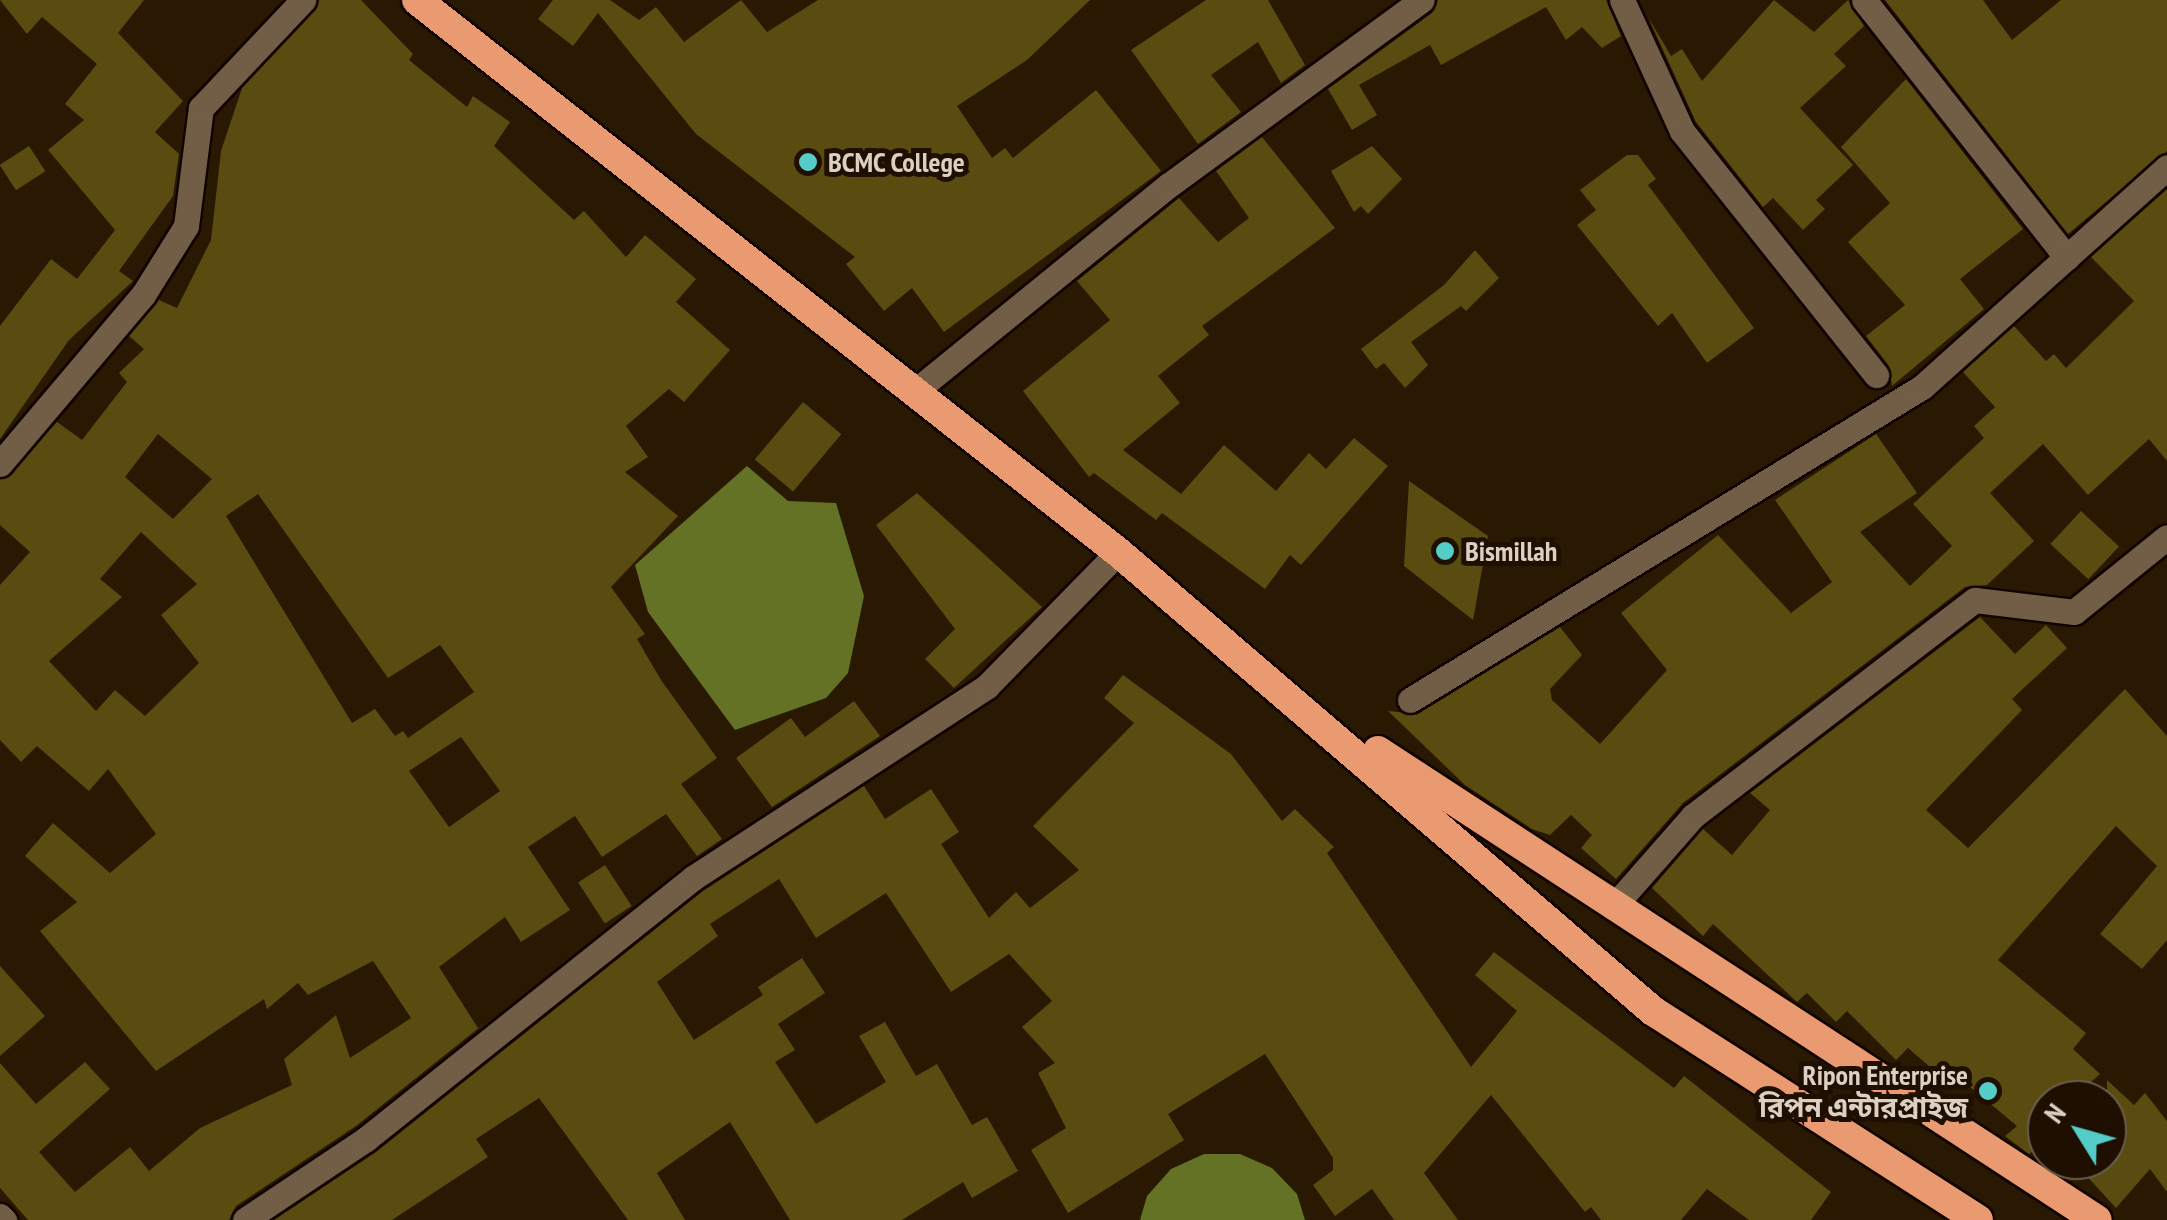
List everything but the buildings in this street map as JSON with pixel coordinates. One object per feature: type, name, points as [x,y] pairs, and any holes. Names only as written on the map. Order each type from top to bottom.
[{"type":"highway","points":[[417,0],[1118,552],[1654,1011],[1978,1220]]},
{"type":"highway","points":[[1276,684],[2097,1220]]},
{"type":"street","points":[[0,464],[143,294],[186,226],[200,108],[303,0]]},
{"type":"street","points":[[914,392],[1168,185],[1422,0]]},
{"type":"street","points":[[1622,0],[1682,131],[1876,374]]},
{"type":"street","points":[[1864,0],[2067,258]]},
{"type":"street","points":[[1410,700],[1922,386],[2167,167]]},
{"type":"street","points":[[1613,907],[1693,816],[1976,600],[2074,612],[2167,537]]},
{"type":"street","points":[[244,1220],[366,1139],[693,878],[987,686],[1118,552]]},
{"type":"shaded area","points":[[747,466],[788,501],[836,503],[864,596],[848,673],[826,698],[735,730],[648,612],[635,565]]},
{"type":"shaded area","points":[[1204,1154],[1240,1154],[1272,1168],[1297,1194],[1305,1220],[1140,1220],[1147,1196],[1171,1169]]},
{"type":"place","name":"BCMC College","points":[[808,162]]},
{"type":"place","name":"Bismillah","points":[[1445,551]]},
{"type":"place","name":"Ripon Enterprise রিপন এন্টারপ্রাইজ","points":[[1988,1091]]}]
